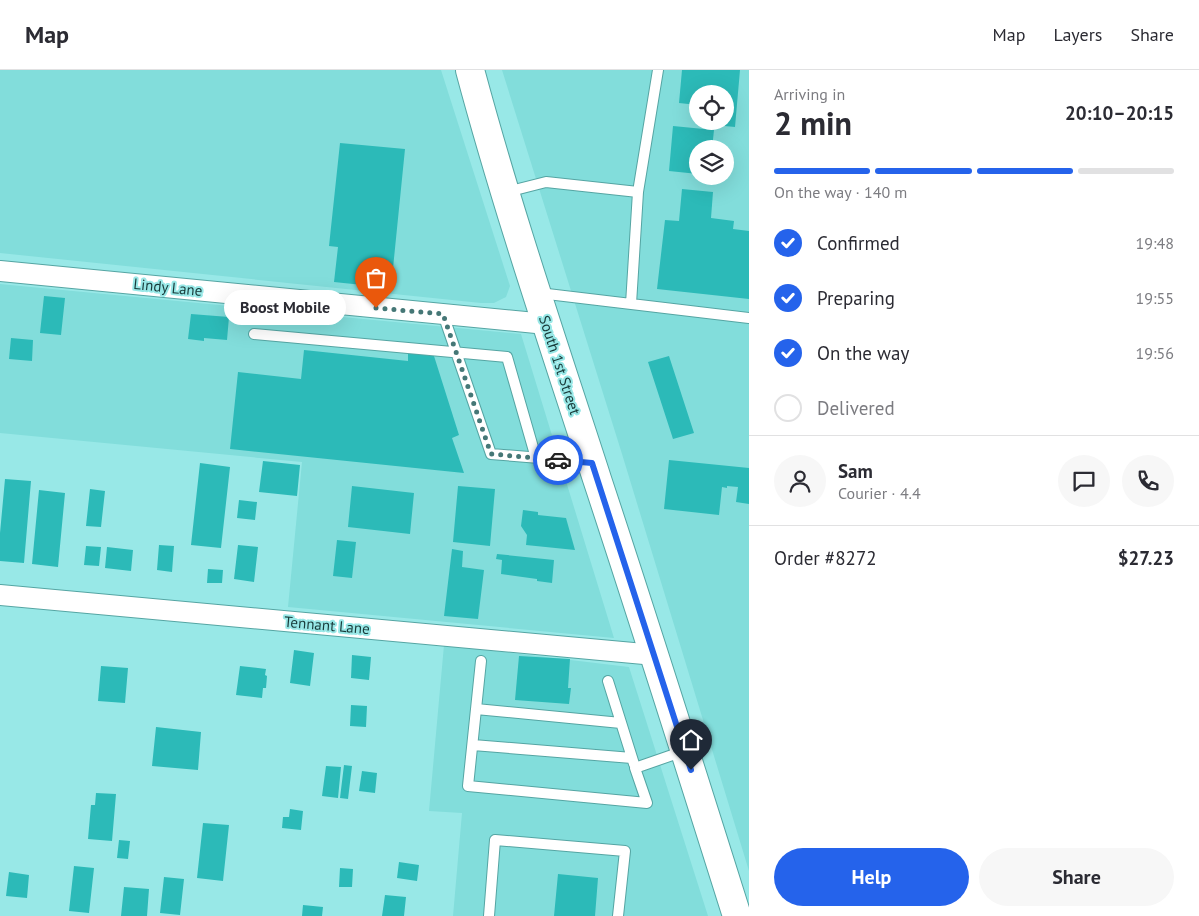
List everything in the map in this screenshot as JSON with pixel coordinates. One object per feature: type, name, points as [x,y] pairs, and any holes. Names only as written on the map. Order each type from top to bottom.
[{"type":"main road","name":"South 1st Street","points":[[470,70],[546,324],[655,655],[737,916]]},
{"type":"street","name":"Lindy Lane","points":[[0,271],[546,324]]},
{"type":"street","name":"Tennant Lane","points":[[0,595],[655,655]]},
{"type":"lane","points":[[631,304],[638,192],[658,70]]},
{"type":"lane","points":[[506,192],[546,182],[638,192]]},
{"type":"lane","points":[[537,293],[749,318]]},
{"type":"lane","points":[[443,314],[491,454],[592,463]]},
{"type":"lane","points":[[254,334],[507,357],[536,458]]},
{"type":"lane","points":[[481,661],[468,786],[647,803],[608,681]]},
{"type":"lane","points":[[476,710],[621,723]]},
{"type":"lane","points":[[472,745],[634,763],[685,751]]},
{"type":"lane","points":[[489,916],[495,840],[625,851],[618,916]]},
{"type":"shaded area","points":[[0,70],[441,70],[510,286],[506,297],[494,303],[481,303],[0,253]]},
{"type":"shaded area","points":[[502,70],[749,70],[749,871],[622,454]]},
{"type":"shaded area","points":[[0,284],[521,334],[614,638],[288,607],[302,462],[0,433]]},
{"type":"shaded area","points":[[444,645],[629,667],[708,916],[453,916],[462,813],[429,811]]},
{"type":"building","points":[[682,70],[740,70],[735,127],[734,85],[689,85],[689,104],[679,103]]},
{"type":"building","points":[[673,126],[689,128],[689,130],[714,130],[713,140],[689,140],[689,173],[669,171]]},
{"type":"building","points":[[340,143],[405,149],[391,288],[334,282],[338,247],[329,246]]},
{"type":"building","points":[[682,189],[713,192],[711,218],[734,221],[733,229],[749,231],[749,299],[657,289],[665,220],[679,221]]},
{"type":"building","points":[[44,296],[65,298],[61,335],[40,333]]},
{"type":"building","points":[[191,314],[229,317],[227,340],[204,338],[204,341],[188,339]]},
{"type":"building","points":[[11,338],[33,340],[32,361],[9,359]]},
{"type":"building","points":[[304,350],[408,361],[408,353],[434,356],[459,435],[452,438],[464,473],[230,449],[238,372],[301,379]]},
{"type":"building","points":[[669,356],[694,433],[673,439],[648,362]]},
{"type":"building","points":[[669,460],[749,468],[749,504],[736,502],[738,487],[727,486],[727,488],[722,487],[719,515],[664,509]]},
{"type":"building","points":[[263,461],[300,465],[297,496],[259,492]]},
{"type":"building","points":[[200,463],[230,467],[221,548],[191,545]]},
{"type":"building","points":[[5,479],[31,481],[24,563],[0,561],[0,533]]},
{"type":"building","points":[[352,486],[414,493],[410,534],[348,527]]},
{"type":"building","points":[[458,486],[495,489],[490,546],[453,542]]},
{"type":"building","points":[[90,489],[105,491],[101,527],[86,526]]},
{"type":"building","points":[[39,490],[65,493],[58,567],[32,564]]},
{"type":"building","points":[[239,500],[257,502],[255,520],[237,518]]},
{"type":"building","points":[[523,510],[538,512],[538,515],[566,518],[575,550],[526,545],[527,535],[521,526]]},
{"type":"building","points":[[337,540],[356,542],[352,578],[333,576]]},
{"type":"building","points":[[159,545],[174,546],[172,572],[157,570]]},
{"type":"building","points":[[238,545],[258,547],[254,582],[234,579]]},
{"type":"building","points":[[86,546],[101,547],[99,566],[84,565]]},
{"type":"building","points":[[107,547],[133,550],[131,571],[105,568]]},
{"type":"building","points":[[452,549],[463,551],[462,567],[484,570],[478,619],[444,616]]},
{"type":"building","points":[[497,554],[554,560],[552,583],[501,574],[502,560],[496,559]]},
{"type":"building","points":[[208,569],[223,570],[222,583],[207,583]]},
{"type":"building","points":[[294,650],[314,653],[310,686],[290,683]]},
{"type":"building","points":[[352,655],[371,657],[369,680],[351,678]]},
{"type":"building","points":[[519,656],[570,659],[568,688],[571,688],[569,704],[515,700]]},
{"type":"building","points":[[101,666],[128,668],[125,703],[98,701]]},
{"type":"building","points":[[240,666],[266,669],[266,688],[263,688],[262,698],[236,695]]},
{"type":"building","points":[[351,705],[367,706],[366,727],[350,726]]},
{"type":"building","points":[[156,727],[201,732],[198,770],[152,766]]},
{"type":"building","points":[[344,765],[352,766],[348,799],[340,798]]},
{"type":"building","points":[[326,766],[341,767],[338,798],[322,796]]},
{"type":"building","points":[[362,771],[377,773],[375,793],[359,791]]},
{"type":"building","points":[[96,793],[116,794],[112,841],[88,839],[91,805],[95,805]]},
{"type":"building","points":[[290,809],[303,811],[301,830],[282,828],[283,817],[289,817]]},
{"type":"building","points":[[203,823],[229,825],[223,881],[197,878]]},
{"type":"building","points":[[119,840],[130,841],[128,859],[117,858]]},
{"type":"building","points":[[399,862],[419,865],[417,881],[397,878]]},
{"type":"building","points":[[74,866],[94,868],[89,913],[69,911]]},
{"type":"building","points":[[340,868],[353,869],[352,887],[339,887]]},
{"type":"building","points":[[9,872],[29,875],[27,898],[6,896]]},
{"type":"building","points":[[558,874],[598,878],[595,916],[554,916]]},
{"type":"building","points":[[164,877],[184,879],[180,915],[160,913]]},
{"type":"building","points":[[124,887],[149,889],[147,916],[121,916]]},
{"type":"building","points":[[385,895],[406,897],[404,916],[382,916]]},
{"type":"building","points":[[303,905],[323,907],[322,916],[302,916]]},
{"type":"way so far","points":[[376,308],[443,314],[491,454],[558,460]]},
{"type":"place","name":"Boost Mobile","points":[[376,308]]},
{"type":"route","points":[[558,460],[592,463],[691,770]]}]
